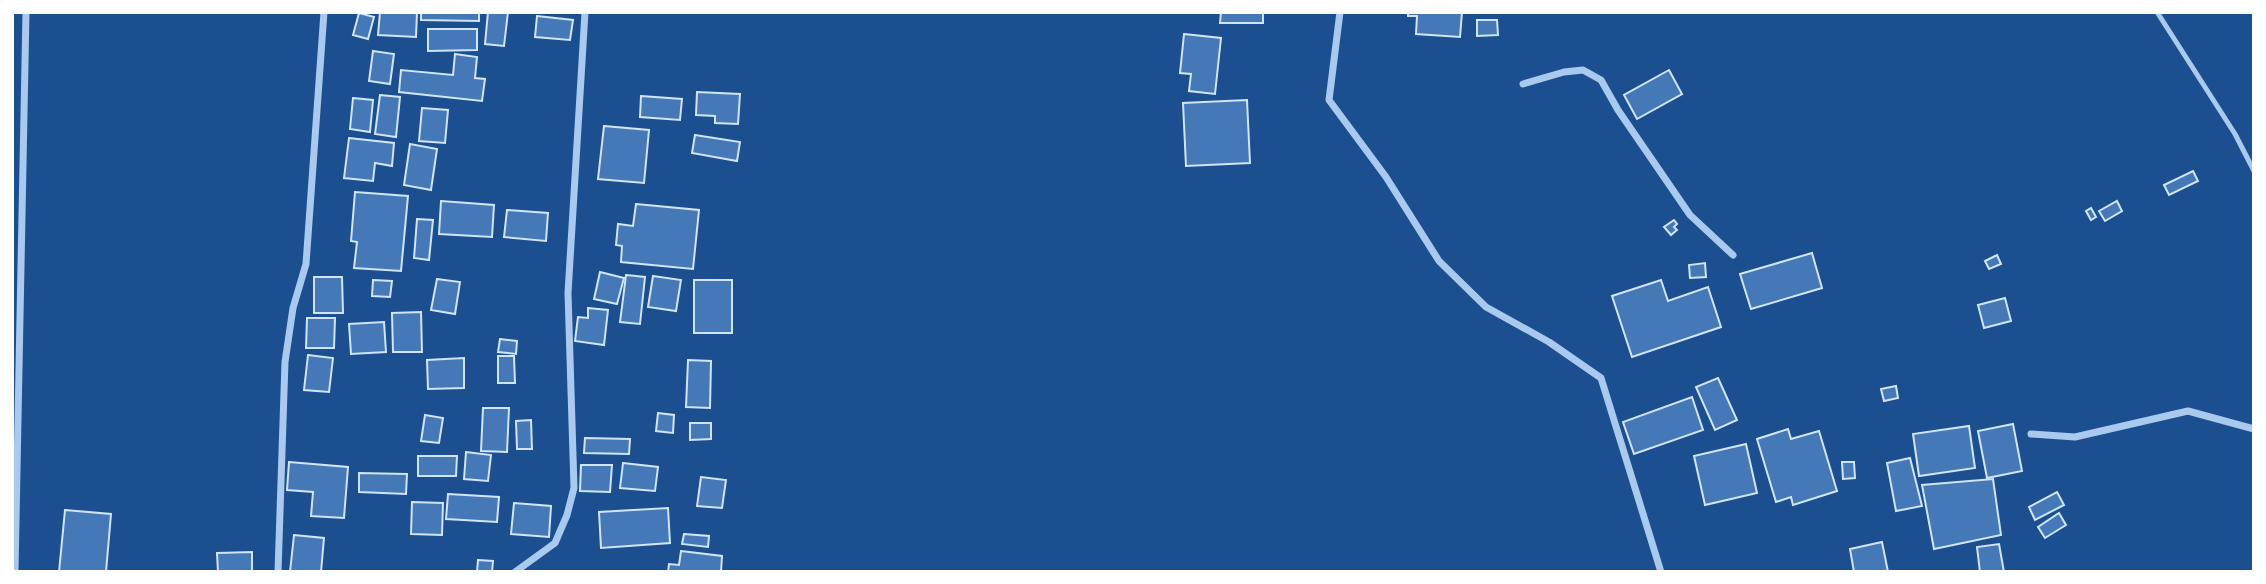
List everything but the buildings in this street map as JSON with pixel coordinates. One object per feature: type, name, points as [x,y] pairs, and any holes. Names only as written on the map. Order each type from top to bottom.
[{"type":"street","points":[[15,572],[26,12]]},
{"type":"street","points":[[278,572],[285,362],[293,308],[306,264],[324,12]]},
{"type":"street","points":[[515,572],[555,542],[567,515],[574,488],[568,293],[585,12]]},
{"type":"street","points":[[1340,12],[1329,100],[1386,177],[1439,261],[1486,307],[1549,342],[1601,378],[1661,572]]},
{"type":"street","points":[[1523,84],[1564,72],[1583,70],[1601,80],[1618,110],[1690,215],[1733,255]]},
{"type":"street","points":[[2031,434],[2075,436],[2189,411],[2254,429]]},
{"type":"lane","points":[[2157,12],[2235,134],[2254,171]]}]
